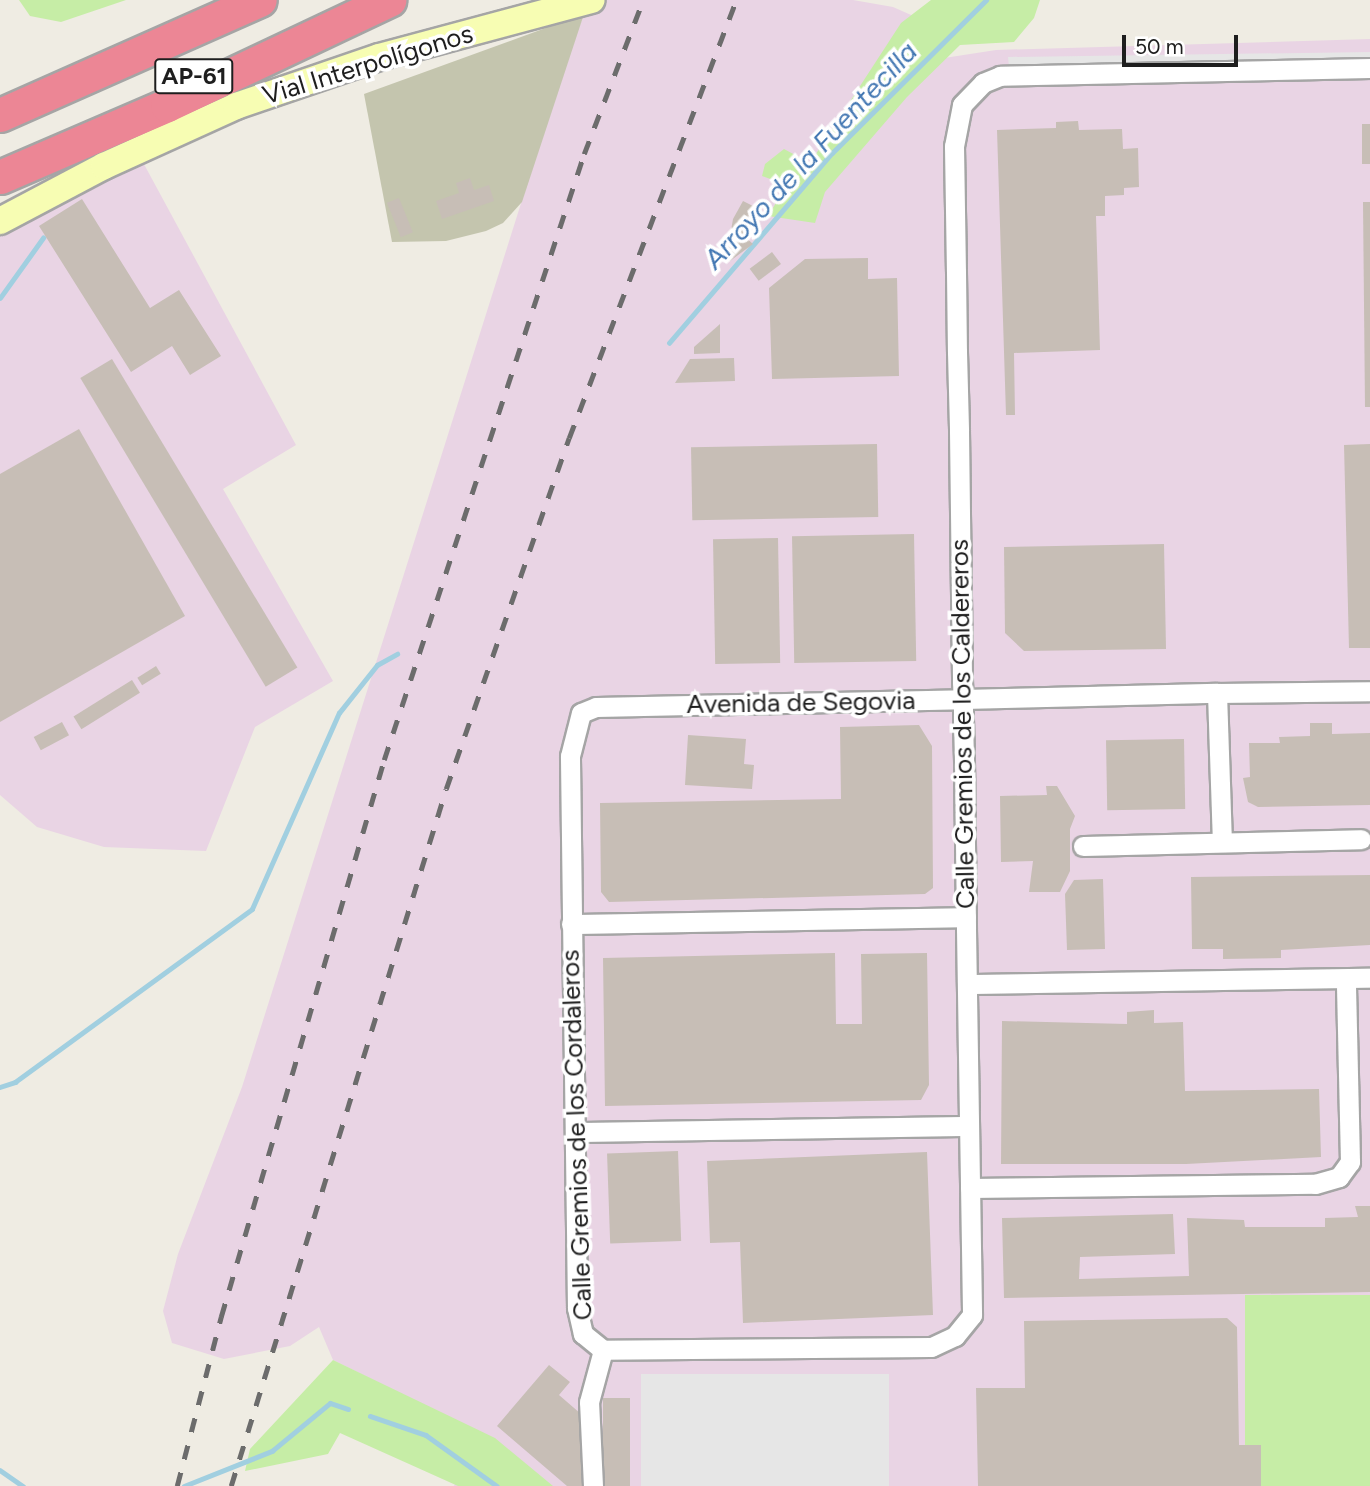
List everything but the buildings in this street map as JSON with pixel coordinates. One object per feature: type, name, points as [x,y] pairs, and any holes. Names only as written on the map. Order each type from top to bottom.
[{"type":"highway","points":[[0,92],[225,0]]},
{"type":"highway","name":"AP-61","points":[[0,115],[260,0]]},
{"type":"highway","points":[[0,177],[167,105],[389,0]]},
{"type":"highway","name":"AP-61","points":[[0,156],[389,0]]},
{"type":"main road","name":"Vial Interpolígonos","points":[[0,221],[194,123],[258,98],[379,57],[587,1]]},
{"type":"street","name":"Calle Gremios de los Caldereros","points":[[972,1315],[955,134],[971,93],[1000,76],[1370,68]]},
{"type":"street","name":"Avenida de Segovia","points":[[596,707],[1370,691]]},
{"type":"street","points":[[1217,693],[1222,842]]},
{"type":"street","name":"Calle Gremios de los Cordaleros","points":[[596,707],[581,713],[570,756],[578,1321],[583,1334],[603,1350],[931,1347],[955,1336],[972,1315]]},
{"type":"street","points":[[1083,846],[1361,839]]},
{"type":"street","points":[[571,924],[966,917]]},
{"type":"street","points":[[967,984],[1370,978]]},
{"type":"street","points":[[971,1188],[1315,1184],[1339,1177],[1350,1162],[1346,979]]},
{"type":"street","points":[[575,1132],[969,1126]]},
{"type":"street","points":[[593,1486],[589,1402],[603,1350]]},
{"type":"shaded area","points":[[589,0],[853,0],[893,7],[927,22],[873,69],[996,50],[1370,39],[1370,1486],[454,1486],[477,1432],[333,1360],[319,1327],[290,1346],[224,1359],[172,1343],[163,1311],[178,1254],[242,1087],[559,83]]},
{"type":"shaded area","points":[[584,14],[522,202],[503,223],[486,231],[446,241],[392,242],[364,94]]},
{"type":"shaded area","points":[[1370,52],[1370,60],[1009,67],[1008,57]]},
{"type":"shaded area","points":[[132,142],[296,445],[223,489],[333,681],[255,727],[206,851],[104,847],[37,827],[0,795],[0,213]]},
{"type":"shaded area","points":[[641,1374],[889,1374],[889,1486],[641,1486]]},
{"type":"green space","points":[[19,0],[126,0],[61,22],[30,16]]},
{"type":"green space","points":[[931,0],[1040,0],[1034,18],[1014,42],[960,45],[907,97],[825,192],[815,223],[768,216],[787,185],[762,176],[765,164],[784,149],[810,163],[901,23]]},
{"type":"green space","points":[[1245,1295],[1370,1295],[1370,1486],[1245,1486]]},
{"type":"green space","points":[[333,1360],[495,1438],[553,1486],[458,1486],[340,1433],[328,1454],[245,1471],[250,1449]]},
{"type":"waterway","name":"Arroyo de la Fuentecilla","points":[[669,343],[832,153],[986,0]]},
{"type":"waterway","points":[[0,298],[43,238]]},
{"type":"waterway","name":"Arroyo de la Fuentecilla","points":[[0,1087],[15,1082],[252,909],[339,713],[377,665],[397,654]]},
{"type":"waterway","points":[[184,1486],[272,1451],[330,1403],[348,1409]]},
{"type":"waterway","points":[[370,1416],[426,1435],[497,1486]]},
{"type":"waterway","points":[[0,1470],[23,1486]]},
{"type":"railway","points":[[177,1486],[221,1317],[384,760],[584,154],[643,0]]},
{"type":"railway","points":[[231,1486],[446,789],[569,438],[736,0]]}]
